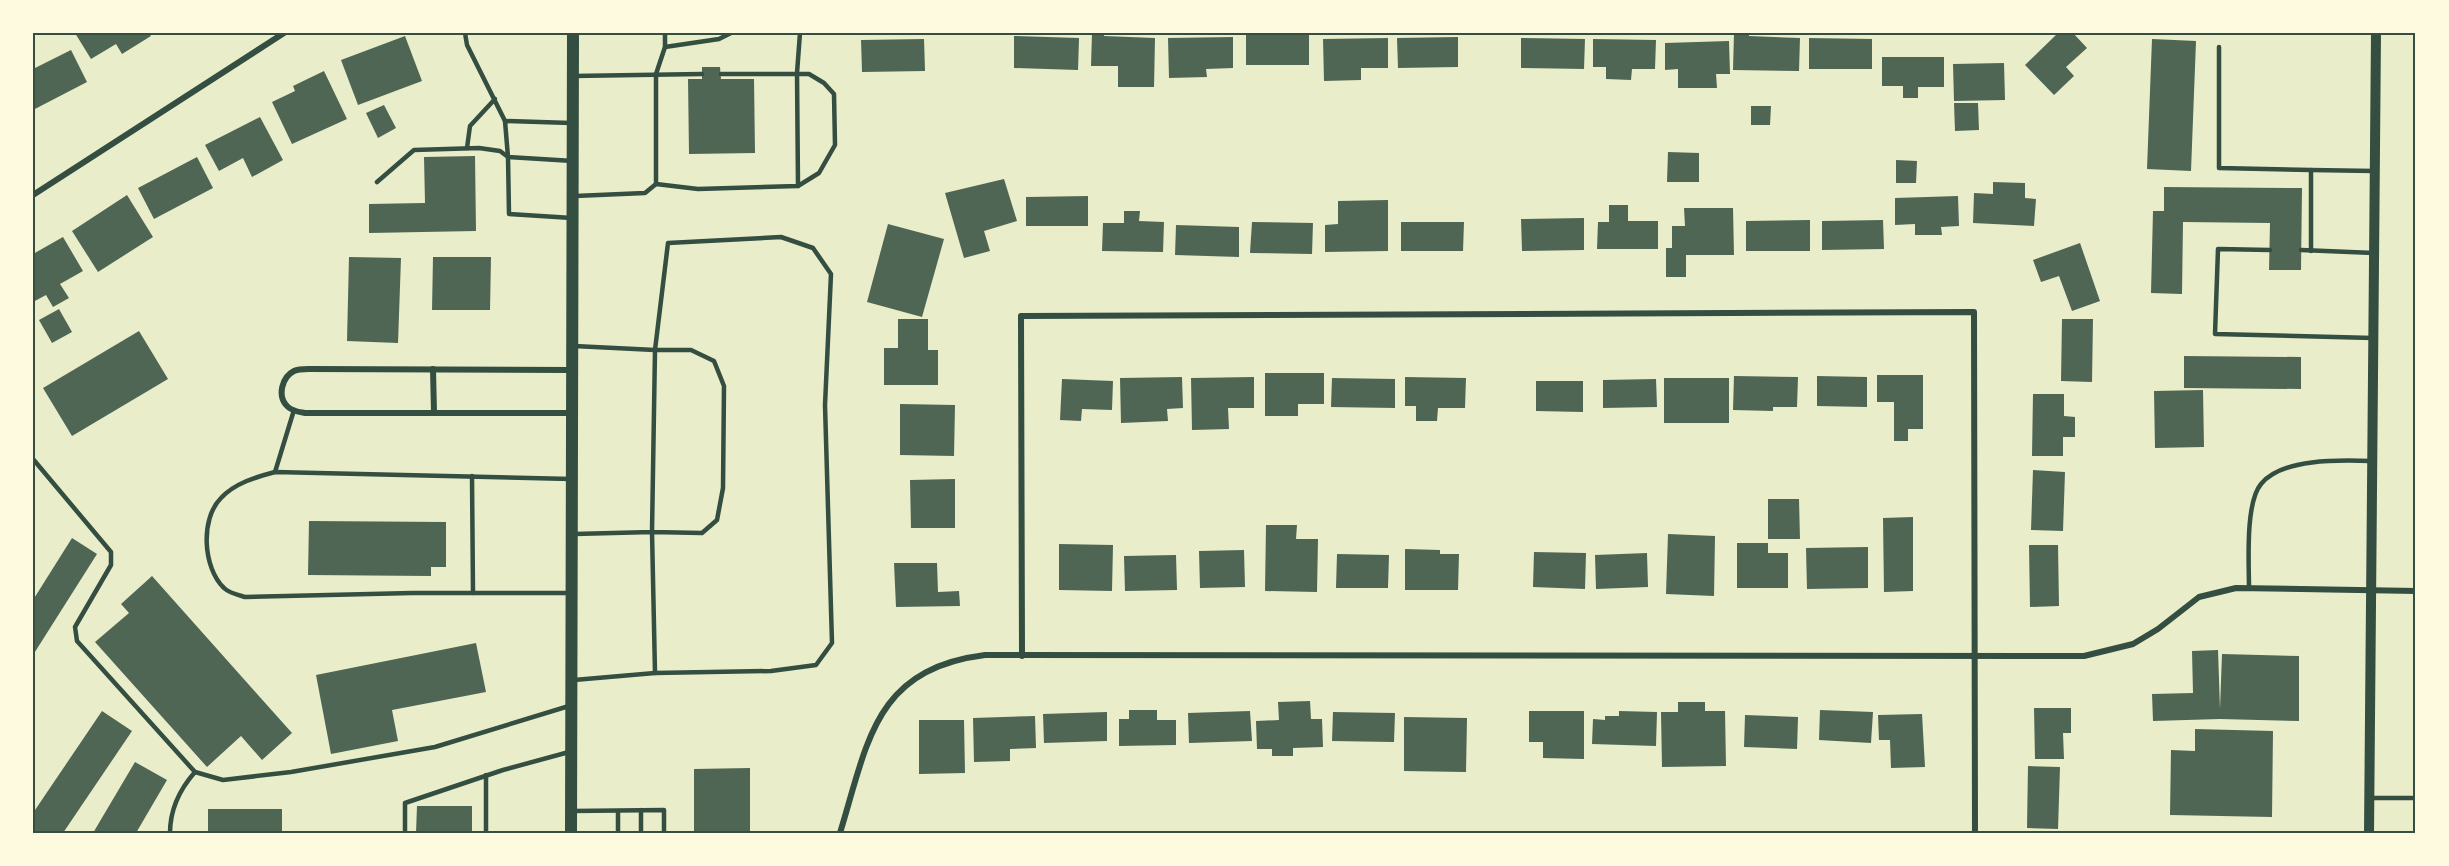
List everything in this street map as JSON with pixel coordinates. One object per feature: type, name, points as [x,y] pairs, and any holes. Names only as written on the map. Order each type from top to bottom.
[{"type":"main road","points":[[571,833],[573,33]]},
{"type":"street","points":[[33,195],[284,33]]},
{"type":"street","points":[[2369,833],[2373,590],[2376,33]]},
{"type":"street","points":[[1022,656],[1021,316],[1974,312],[1975,833]]},
{"type":"street","points":[[571,370],[309,369],[294,371],[286,378],[281,396],[286,405],[294,411],[305,413],[571,413]]},
{"type":"street","points":[[433,369],[434,413]]},
{"type":"street","points":[[840,833],[869,740],[884,711],[897,693],[914,679],[950,661],[985,655],[2084,656],[2133,644],[2158,630],[2199,597],[2236,588],[2416,591]]},
{"type":"lane","points":[[465,33],[467,45],[505,121],[509,214],[572,218]]},
{"type":"lane","points":[[572,196],[645,194],[656,184],[656,74],[665,47],[664,33]]},
{"type":"lane","points":[[665,47],[719,39],[731,33]]},
{"type":"lane","points":[[798,186],[797,73],[800,33]]},
{"type":"lane","points":[[2218,47],[2218,168],[2375,171]]},
{"type":"lane","points":[[573,76],[702,74]]},
{"type":"lane","points":[[656,184],[698,189],[798,186],[819,173],[834,145],[834,94],[824,83],[809,74],[721,74]]},
{"type":"lane","points":[[467,148],[470,126],[495,99]]},
{"type":"lane","points":[[505,121],[573,123]]},
{"type":"lane","points":[[377,182],[414,150],[467,148],[500,151],[508,157],[573,161]]},
{"type":"lane","points":[[2311,170],[2311,251]]},
{"type":"lane","points":[[571,681],[655,673],[771,671],[816,665],[832,643],[825,405],[831,274],[813,248],[781,237],[668,243],[656,350],[652,532],[655,673]]},
{"type":"lane","points":[[2270,250],[2218,249],[2215,334],[2374,338]]},
{"type":"lane","points":[[2301,250],[2374,253]]},
{"type":"lane","points":[[571,346],[691,351],[714,361],[724,386],[723,488],[717,520],[702,533],[571,534]]},
{"type":"lane","points":[[275,472],[294,411]]},
{"type":"lane","points":[[33,459],[111,552],[111,565],[75,627],[77,641],[195,772],[223,780],[291,772],[435,747],[571,705]]},
{"type":"lane","points":[[2249,588],[2250,516],[2259,485],[2276,471],[2326,460],[2373,461]]},
{"type":"lane","points":[[571,478],[275,472],[253,478],[233,488],[220,498],[209,516],[208,557],[214,576],[226,590],[245,597],[571,593]]},
{"type":"lane","points":[[472,476],[473,593]]},
{"type":"lane","points":[[405,833],[405,803],[486,775],[571,752]]},
{"type":"lane","points":[[170,833],[170,821],[182,787],[195,772]]},
{"type":"lane","points":[[486,775],[486,833]]},
{"type":"lane","points":[[2369,798],[2416,798]]},
{"type":"lane","points":[[641,810],[641,833]]},
{"type":"lane","points":[[571,812],[664,810],[664,833]]},
{"type":"lane","points":[[618,811],[618,833]]},
{"type":"building","points":[[75,33],[149,33],[151,36],[122,54],[116,44],[91,59]]},
{"type":"building","points":[[1092,33],[1104,33],[1104,36],[1155,38],[1154,87],[1118,87],[1118,66],[1091,66]]},
{"type":"building","points":[[1734,33],[1749,33],[1749,36],[1800,38],[1799,71],[1733,70]]},
{"type":"building","points":[[2058,33],[2073,33],[2087,48],[2066,67],[2074,76],[2054,95],[2025,65]]},
{"type":"building","points":[[1246,34],[1309,34],[1309,65],[1246,65]]},
{"type":"building","points":[[405,36],[422,81],[358,105],[341,60]]},
{"type":"building","points":[[1014,36],[1079,38],[1078,70],[1014,68]]},
{"type":"building","points":[[1233,37],[1233,68],[1206,69],[1207,77],[1169,78],[1168,38]]},
{"type":"building","points":[[1458,37],[1458,67],[1398,68],[1397,38]]},
{"type":"building","points":[[1388,38],[1388,68],[1361,68],[1361,80],[1324,81],[1323,39]]},
{"type":"building","points":[[1521,38],[1585,39],[1584,69],[1521,68]]},
{"type":"building","points":[[1809,38],[1872,39],[1872,69],[1809,69]]},
{"type":"building","points":[[924,39],[925,71],[862,72],[861,40]]},
{"type":"building","points":[[1593,39],[1656,40],[1655,69],[1632,69],[1631,80],[1606,79],[1606,67],[1593,67]]},
{"type":"building","points":[[2152,39],[2196,41],[2191,171],[2147,169]]},
{"type":"building","points":[[1729,41],[1730,74],[1716,74],[1717,88],[1678,88],[1678,69],[1665,70],[1665,43]]},
{"type":"building","points":[[71,50],[87,82],[33,110],[33,69]]},
{"type":"building","points":[[1882,57],[1944,57],[1944,87],[1918,87],[1918,98],[1903,98],[1903,86],[1882,86]]},
{"type":"building","points":[[2004,63],[2005,100],[1954,101],[1953,64]]},
{"type":"building","points":[[702,67],[720,67],[721,79],[754,79],[755,153],[689,154],[688,79],[702,79]]},
{"type":"building","points":[[324,71],[347,119],[292,144],[272,102],[295,91],[293,86]]},
{"type":"building","points":[[1954,103],[1978,103],[1979,130],[1955,131]]},
{"type":"building","points":[[384,105],[396,128],[378,138],[366,113]]},
{"type":"building","points":[[1751,106],[1771,106],[1770,125],[1751,125]]},
{"type":"building","points":[[260,117],[283,160],[252,177],[243,158],[219,171],[205,145]]},
{"type":"building","points":[[1668,152],[1699,153],[1699,182],[1667,182]]},
{"type":"building","points":[[475,156],[476,231],[369,233],[369,204],[425,203],[424,157]]},
{"type":"building","points":[[197,157],[213,188],[154,219],[138,188]]},
{"type":"building","points":[[1896,160],[1917,161],[1916,183],[1896,183]]},
{"type":"building","points":[[1004,179],[1017,221],[984,231],[990,251],[964,258],[945,193]]},
{"type":"building","points":[[1993,182],[2025,183],[2025,198],[2036,199],[2034,226],[1973,223],[1974,193],[1993,194]]},
{"type":"building","points":[[2164,187],[2302,188],[2301,270],[2269,270],[2270,223],[2183,222],[2182,294],[2151,293],[2153,211],[2164,211]]},
{"type":"building","points":[[127,195],[153,237],[98,272],[72,231]]},
{"type":"building","points":[[1088,196],[1088,226],[1026,226],[1026,197]]},
{"type":"building","points":[[1958,196],[1959,226],[1941,227],[1942,235],[1915,235],[1915,224],[1895,225],[1895,198]]},
{"type":"building","points":[[1388,200],[1388,251],[1325,252],[1325,225],[1338,224],[1338,201]]},
{"type":"building","points":[[1609,205],[1628,205],[1628,221],[1658,221],[1658,249],[1597,249],[1598,222],[1609,222]]},
{"type":"building","points":[[1684,208],[1733,208],[1734,255],[1686,255],[1686,277],[1666,277],[1666,248],[1672,248],[1672,226],[1685,226]]},
{"type":"building","points":[[1124,211],[1140,211],[1139,221],[1164,222],[1163,252],[1102,251],[1103,223],[1124,223]]},
{"type":"building","points":[[1584,218],[1584,250],[1522,251],[1521,219]]},
{"type":"building","points":[[1810,220],[1810,251],[1746,251],[1746,221]]},
{"type":"building","points":[[1883,220],[1884,249],[1822,250],[1822,221]]},
{"type":"building","points":[[1252,222],[1313,223],[1312,254],[1250,253]]},
{"type":"building","points":[[1401,222],[1464,222],[1463,251],[1401,251]]},
{"type":"building","points":[[888,224],[944,239],[922,317],[867,302]]},
{"type":"building","points":[[1176,225],[1239,227],[1239,257],[1175,255]]},
{"type":"building","points":[[63,237],[83,271],[60,284],[69,298],[53,307],[46,295],[33,302],[33,254]]},
{"type":"building","points":[[2080,243],[2100,301],[2072,311],[2059,276],[2041,282],[2033,260]]},
{"type":"building","points":[[349,257],[401,258],[398,343],[347,341]]},
{"type":"building","points":[[433,257],[491,257],[490,310],[432,310]]},
{"type":"building","points":[[59,309],[72,332],[52,343],[39,320]]},
{"type":"building","points":[[898,319],[928,319],[928,350],[938,350],[938,385],[884,385],[884,348],[898,348]]},
{"type":"building","points":[[2062,319],[2093,319],[2092,382],[2061,381]]},
{"type":"building","points":[[139,331],[168,379],[72,436],[43,388]]},
{"type":"building","points":[[2184,356],[2301,357],[2301,389],[2184,388]]},
{"type":"building","points":[[1265,373],[1324,373],[1324,404],[1298,404],[1298,416],[1265,416]]},
{"type":"building","points":[[1877,375],[1923,375],[1923,429],[1908,429],[1908,441],[1894,441],[1894,402],[1877,402]]},
{"type":"building","points":[[1734,376],[1798,377],[1797,407],[1773,407],[1773,411],[1733,410]]},
{"type":"building","points":[[1817,376],[1867,377],[1867,407],[1817,406]]},
{"type":"building","points":[[1182,377],[1183,408],[1167,409],[1168,421],[1121,423],[1120,378]]},
{"type":"building","points":[[1254,377],[1254,408],[1228,408],[1229,429],[1192,430],[1191,378]]},
{"type":"building","points":[[1405,377],[1466,378],[1465,408],[1438,408],[1437,421],[1416,421],[1416,406],[1405,406]]},
{"type":"building","points":[[1332,378],[1395,379],[1395,408],[1331,407]]},
{"type":"building","points":[[1664,378],[1729,378],[1729,423],[1664,423]]},
{"type":"building","points":[[1062,379],[1113,381],[1112,410],[1082,409],[1081,421],[1060,420]]},
{"type":"building","points":[[1656,379],[1657,407],[1603,408],[1603,380]]},
{"type":"building","points":[[1536,381],[1583,381],[1583,412],[1536,411]]},
{"type":"building","points":[[2203,390],[2204,447],[2155,448],[2154,391]]},
{"type":"building","points":[[2033,394],[2064,394],[2064,416],[2075,417],[2075,437],[2063,437],[2063,456],[2032,456]]},
{"type":"building","points":[[900,404],[955,405],[954,456],[900,455]]},
{"type":"building","points":[[2033,470],[2065,472],[2063,531],[2031,530]]},
{"type":"building","points":[[955,479],[955,528],[911,528],[910,480]]},
{"type":"building","points":[[1768,499],[1799,499],[1800,539],[1768,539]]},
{"type":"building","points":[[1913,517],[1913,591],[1884,592],[1883,518]]},
{"type":"building","points":[[309,521],[446,522],[446,567],[431,567],[431,576],[308,575]]},
{"type":"building","points":[[1266,525],[1297,525],[1296,539],[1318,539],[1317,592],[1265,591]]},
{"type":"building","points":[[1668,534],[1715,536],[1714,596],[1666,594]]},
{"type":"building","points":[[72,538],[97,554],[33,655],[33,600]]},
{"type":"building","points":[[1737,543],[1768,543],[1768,553],[1788,553],[1788,588],[1737,588]]},
{"type":"building","points":[[1059,544],[1113,545],[1112,591],[1059,590]]},
{"type":"building","points":[[2029,545],[2058,545],[2059,606],[2030,607]]},
{"type":"building","points":[[1868,547],[1868,588],[1807,589],[1806,548]]},
{"type":"building","points":[[1405,549],[1440,550],[1440,554],[1459,554],[1458,590],[1405,590]]},
{"type":"building","points":[[1244,550],[1245,587],[1200,588],[1199,551]]},
{"type":"building","points":[[1534,552],[1586,553],[1585,589],[1533,587]]},
{"type":"building","points":[[1647,553],[1648,587],[1596,589],[1595,555]]},
{"type":"building","points":[[1337,554],[1389,555],[1388,588],[1336,588]]},
{"type":"building","points":[[1176,555],[1177,590],[1125,591],[1124,556]]},
{"type":"building","points":[[894,563],[937,563],[938,592],[959,591],[960,606],[896,607]]},
{"type":"building","points":[[152,576],[292,733],[262,760],[241,736],[207,767],[95,642],[129,613],[121,604]]},
{"type":"building","points":[[476,643],[486,692],[392,710],[398,741],[331,754],[316,675]]},
{"type":"building","points":[[2218,650],[2220,709],[2222,654],[2299,656],[2299,721],[2220,719],[2153,721],[2152,694],[2193,693],[2192,651]]},
{"type":"building","points":[[1310,701],[1311,719],[1322,719],[1323,747],[1293,748],[1293,756],[1272,756],[1272,749],[1257,749],[1256,721],[1279,720],[1278,702]]},
{"type":"building","points":[[1678,702],[1705,702],[1705,711],[1725,711],[1726,766],[1662,767],[1661,712],[1678,712]]},
{"type":"building","points":[[2034,708],[2071,708],[2071,733],[2063,733],[2064,759],[2035,759]]},
{"type":"building","points":[[1129,710],[1157,710],[1157,720],[1176,720],[1176,745],[1119,746],[1119,719],[1129,719]]},
{"type":"building","points":[[1820,710],[1873,712],[1871,743],[1819,740]]},
{"type":"building","points":[[102,711],[132,731],[63,833],[33,833],[33,813]]},
{"type":"building","points":[[1250,711],[1252,741],[1189,743],[1188,713]]},
{"type":"building","points":[[1529,711],[1584,711],[1584,759],[1543,758],[1543,742],[1529,742]]},
{"type":"building","points":[[1619,711],[1657,712],[1656,746],[1592,744],[1593,719],[1605,720],[1605,716],[1619,716]]},
{"type":"building","points":[[1107,712],[1107,741],[1044,743],[1043,714]]},
{"type":"building","points":[[1333,712],[1395,713],[1394,742],[1332,741]]},
{"type":"building","points":[[1922,714],[1925,767],[1891,768],[1890,740],[1879,740],[1878,715]]},
{"type":"building","points":[[1745,715],[1798,717],[1797,749],[1744,747]]},
{"type":"building","points":[[1035,716],[1036,748],[1010,749],[1010,761],[974,762],[973,718]]},
{"type":"building","points":[[1404,717],[1467,718],[1466,772],[1404,771]]},
{"type":"building","points":[[919,720],[964,720],[965,773],[919,774]]},
{"type":"building","points":[[2195,729],[2273,731],[2272,817],[2170,815],[2171,750],[2195,751]]},
{"type":"building","points":[[135,762],[167,780],[136,833],[93,833]]},
{"type":"building","points":[[2028,766],[2060,767],[2058,829],[2027,828]]},
{"type":"building","points":[[750,768],[750,833],[694,833],[694,769]]},
{"type":"building","points":[[417,806],[472,806],[472,833],[416,833]]},
{"type":"building","points":[[208,809],[282,809],[282,833],[208,833]]}]
